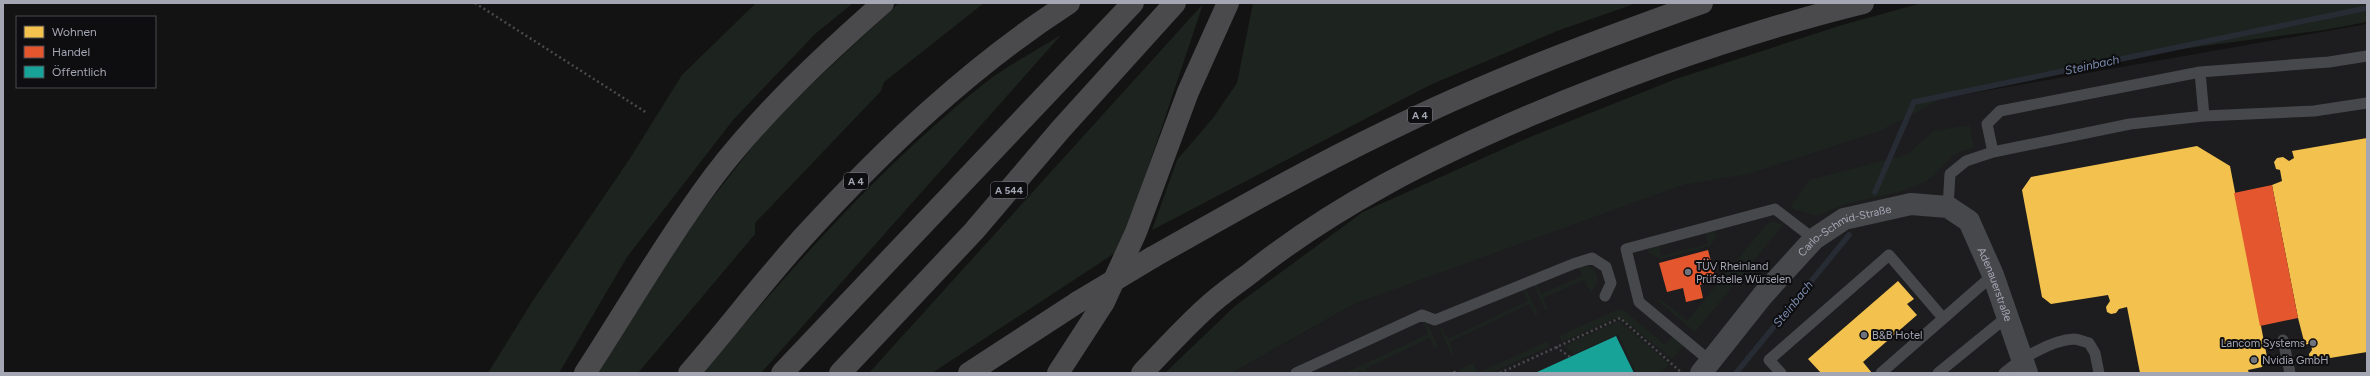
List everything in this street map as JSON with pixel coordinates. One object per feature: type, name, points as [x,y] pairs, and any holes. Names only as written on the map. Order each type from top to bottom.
[{"type":"highway","points":[[585,373],[669,239],[715,175],[768,113],[834,47],[883,3]]},
{"type":"highway","name":"A 4","points":[[690,373],[806,234],[883,154],[968,76],[1049,16],[1070,3]]},
{"type":"highway","points":[[782,373],[1133,3]]},
{"type":"highway","name":"A 544","points":[[840,373],[974,231],[1061,129],[1175,3]]},
{"type":"highway","points":[[1058,373],[1104,302],[1136,232],[1188,92],[1228,3]]},
{"type":"highway","name":"A 4","points":[[970,373],[1078,302],[1153,257],[1276,187],[1396,126],[1574,50],[1702,3]]},
{"type":"highway","points":[[1142,373],[1206,307],[1265,261],[1316,224],[1407,172],[1489,133],[1623,79],[1748,34],[1863,3]]},
{"type":"street","name":"Carlo-Schmid-Straße","points":[[1706,367],[1763,296],[1814,239],[1844,219],[1911,204],[1948,207]]},
{"type":"street","name":"Adenauerstraße","points":[[1948,207],[1969,221],[1993,275],[2024,366]]},
{"type":"lane","points":[[1993,152],[1987,124],[2000,111],[2200,72],[2329,62],[2367,56]]},
{"type":"lane","points":[[2200,72],[2204,116]]},
{"type":"lane","points":[[1948,207],[1950,174],[1966,161],[1993,152],[2130,124],[2204,116],[2314,111],[2367,103]]},
{"type":"lane","points":[[1706,367],[1639,302],[1626,249],[1776,209],[1814,239]]},
{"type":"lane","points":[[1781,373],[1769,360],[1889,255],[1943,318]]},
{"type":"lane","points":[[1296,373],[1422,315],[1435,320],[1573,264],[1592,258],[1606,267],[1611,283],[1605,296]]},
{"type":"lane","points":[[1882,373],[1993,275]]},
{"type":"lane","points":[[1938,373],[2008,316]]},
{"type":"lane","points":[[2004,373],[2024,366],[2058,343],[2074,339],[2089,343],[2095,353],[2099,373]]},
{"type":"lane","points":[[2283,340],[2290,373]]},
{"type":"path","points":[[475,3],[648,113]]},
{"type":"path","points":[[1500,373],[1620,318],[1682,373]]},
{"type":"path","points":[[1556,347],[1570,357]]},
{"type":"shaded area","points":[[756,3],[853,3],[815,34],[733,120],[627,257],[559,373],[488,373],[532,302],[629,160],[682,75]]},
{"type":"shaded area","points":[[899,3],[984,3],[884,82],[881,91],[755,223],[755,234],[638,373],[593,373],[668,255],[774,119]]},
{"type":"shaded area","points":[[1253,3],[1637,3],[1557,31],[1430,85],[1152,230],[1177,160],[1213,118],[1237,83]]},
{"type":"shaded area","points":[[1922,3],[2367,3],[2367,22],[2324,30],[2136,55],[1952,93],[1882,130],[1748,174],[1682,185],[1356,303],[1232,373],[1165,373],[1235,306],[1363,212],[1530,137],[1676,79],[1842,25]]},
{"type":"shaded area","points":[[1203,4],[1121,249],[932,373],[869,373]]},
{"type":"shaded area","points":[[2367,24],[2367,373],[1232,373],[1356,303],[1813,121]]},
{"type":"shaded area","points":[[1061,35],[761,373],[703,373],[803,258],[908,149],[946,115],[994,76]]},
{"type":"shaded area","points":[[1969,125],[1974,147],[1953,155],[1932,177],[1924,182],[1898,192],[1843,205],[1818,216],[1790,208],[1809,180],[1906,155],[1934,131]]},
{"type":"shaded area","points":[[1772,221],[1783,225],[1695,332],[1656,299],[1662,300],[1687,321],[1766,225]]},
{"type":"shaded area","points":[[1713,232],[1717,235],[1710,246],[1661,259],[1648,252],[1650,248],[1659,245],[1661,256],[1708,244],[1705,233]]},
{"type":"shaded area","points":[[1586,264],[1594,270],[1597,277],[1596,285],[1591,292],[1584,280],[1543,298],[1548,309],[1545,310],[1534,285],[1537,284],[1541,294],[1582,276],[1577,265]]},
{"type":"shaded area","points":[[1526,289],[1538,314],[1535,315],[1529,304],[1449,342],[1454,353],[1451,354],[1440,329],[1442,328],[1448,339],[1528,301],[1523,290]]},
{"type":"shaded area","points":[[1619,309],[1625,311],[1665,345],[1673,337],[1683,346],[1672,359],[1621,318],[1615,318],[1562,342],[1559,336]]},
{"type":"shaded area","points":[[1619,321],[1669,364],[1661,373],[1636,373],[1618,334],[1574,354],[1564,346]]},
{"type":"shaded area","points":[[1427,323],[1438,347],[1435,349],[1430,338],[1366,368],[1368,373],[1362,373],[1361,370],[1354,373],[1345,373],[1428,334],[1424,324]]},
{"type":"shaded area","points":[[1548,341],[1550,346],[1491,373],[1478,373]]},
{"type":"shaded area","points":[[1473,363],[1478,373],[1461,373],[1459,370]]},
{"type":"building: Wohnen","points":[[2367,138],[2367,352],[2330,358],[2329,356],[2322,357],[2320,362],[2315,363],[2310,360],[2309,354],[2312,350],[2311,343],[2305,345],[2298,318],[2272,185],[2282,181],[2280,170],[2276,169],[2274,162],[2277,158],[2283,157],[2289,161],[2294,158],[2292,151]]},
{"type":"building: Wohnen","points":[[2197,146],[2230,166],[2267,357],[2262,367],[2248,370],[2249,373],[2140,373],[2127,307],[2119,309],[2116,313],[2111,314],[2107,312],[2106,307],[2110,301],[2108,295],[2051,304],[2042,297],[2022,190],[2031,177]]},
{"type":"building: Wohnen","name":"B&B Hotel","points":[[1898,281],[1914,299],[1907,304],[1917,315],[1863,362],[1872,373],[1821,373],[1808,359]]},
{"type":"building: Handel","points":[[2272,185],[2298,318],[2260,326],[2234,193]]},
{"type":"building: Handel","name":"TÜV Rheinland Prüfstelle Würselen","points":[[1708,250],[1716,281],[1700,285],[1703,298],[1686,302],[1683,288],[1667,292],[1659,263]]},
{"type":"building: Öffentlich","points":[[1616,336],[1634,373],[1535,373],[1570,357]]},
{"type":"waterway","name":"Steinbach","points":[[1875,192],[1914,102],[2367,8]]},
{"type":"waterway","name":"Steinbach","points":[[1736,373],[1849,235]]},
{"type":"place","name":"TÜV Rheinland Prüfstelle Würselen","points":[[1688,272]]},
{"type":"place","name":"B&B Hotel","points":[[1864,335]]},
{"type":"place","name":"Lancom Systems","points":[[2313,343]]},
{"type":"place","name":"Nvidia GmbH","points":[[2254,360]]}]
